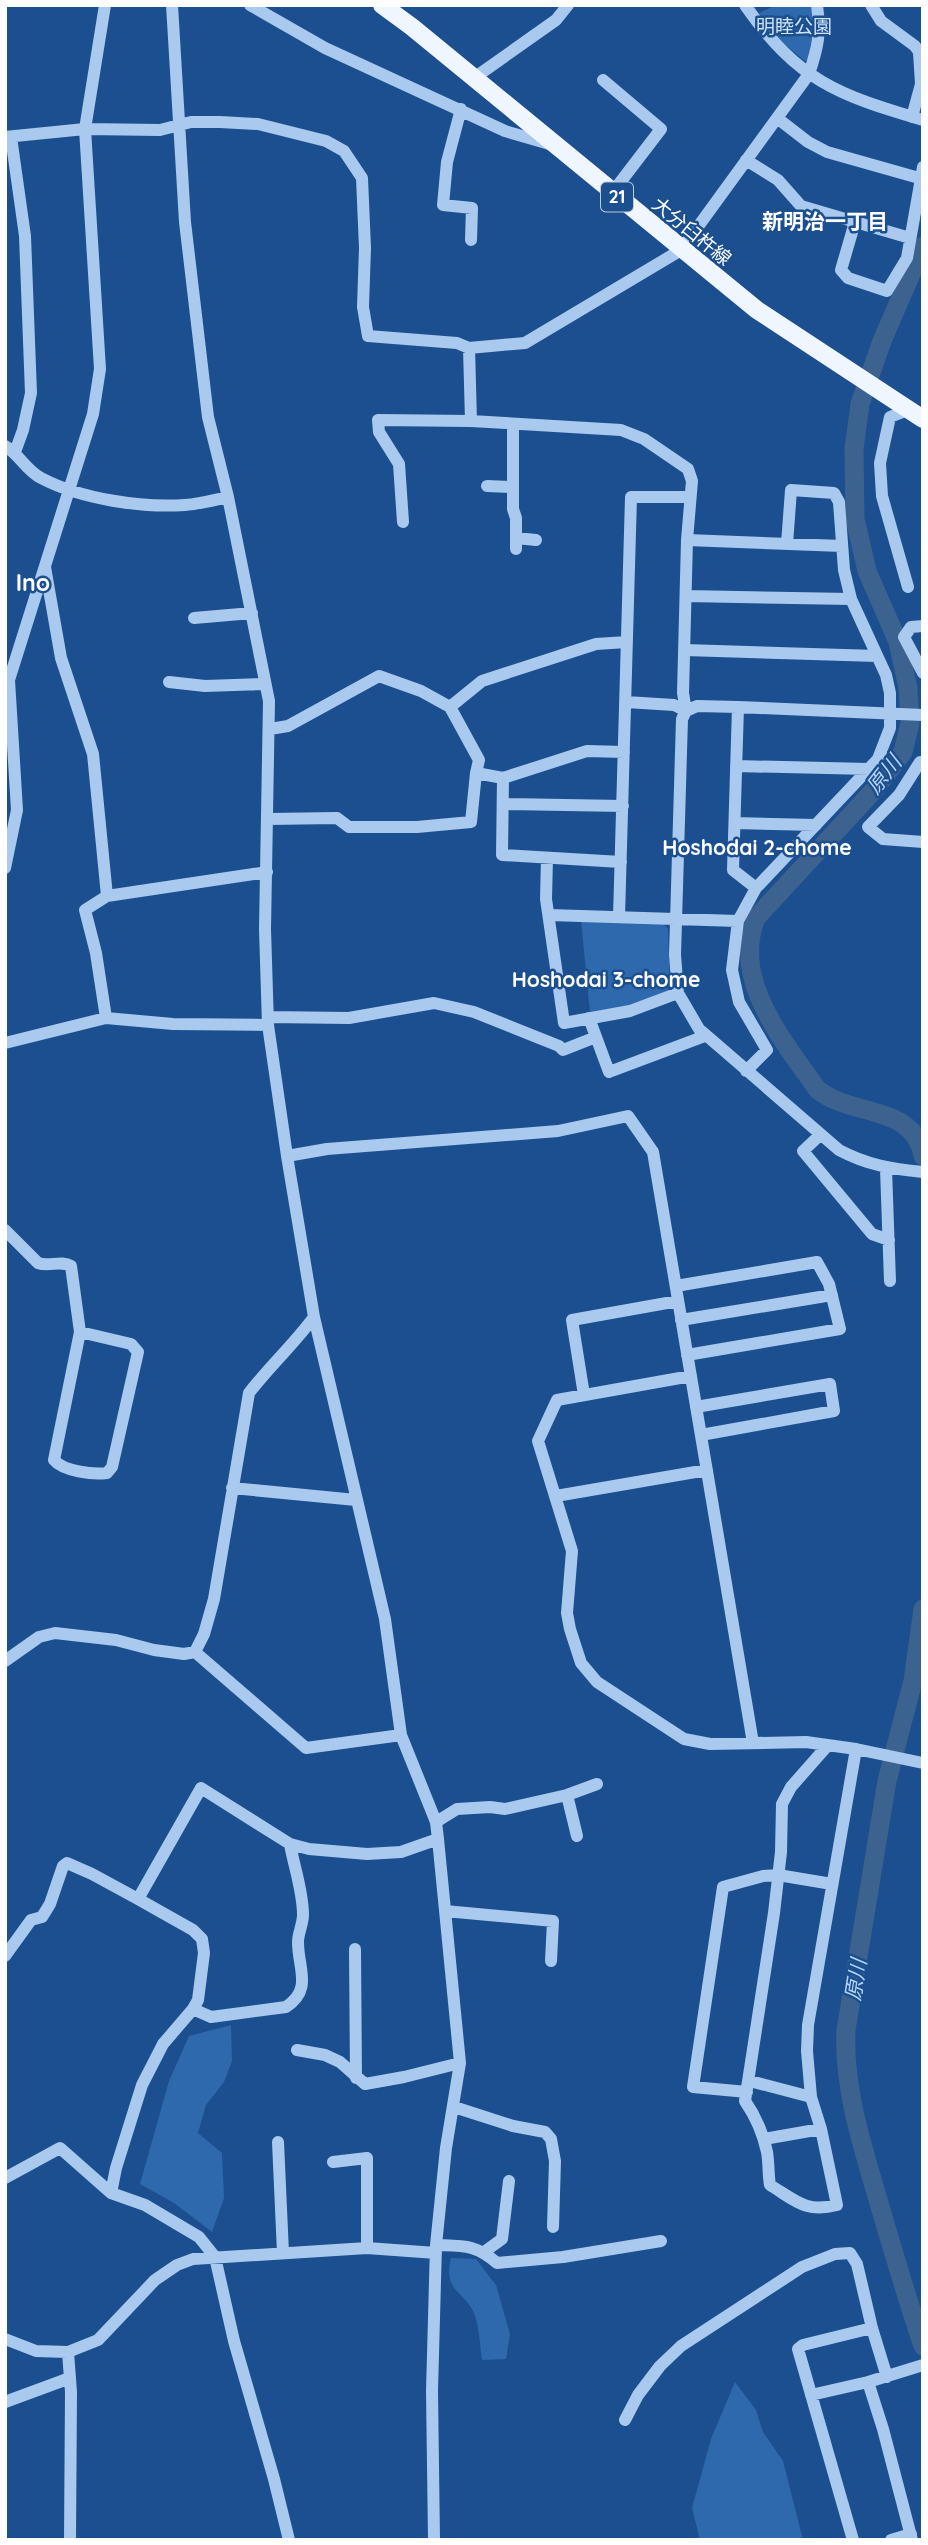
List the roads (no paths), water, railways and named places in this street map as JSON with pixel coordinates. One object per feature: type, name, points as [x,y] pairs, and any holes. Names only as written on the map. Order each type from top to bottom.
[{"type":"main road","name":"大分臼杵線","points":[[382,5],[757,310],[916,415]]},
{"type":"street","points":[[5,868],[11,808],[9,680],[93,414],[100,369],[85,129],[105,5]]},
{"type":"street","points":[[172,5],[185,222],[208,417],[252,612],[270,729],[265,929],[268,1021],[287,1156],[314,1317],[385,1619],[401,1735],[436,1822],[438,1839],[460,2063],[446,2148],[436,2249],[432,2391],[434,2540]]},
{"type":"street","points":[[250,5],[326,48],[505,131],[556,146]]},
{"type":"street","points":[[474,78],[556,20],[568,5]]},
{"type":"street","points":[[746,5],[767,36],[826,86],[855,99],[917,118],[921,85],[919,52],[878,17],[871,5]]},
{"type":"street","points":[[228,497],[187,505],[140,505],[67,490],[39,477],[10,449],[23,430],[31,393],[25,236],[8,137],[85,129],[160,130],[201,122],[258,124],[326,141],[344,151],[362,178],[365,248],[363,307],[368,336],[457,343],[469,348],[525,343],[681,250],[809,74],[821,31],[817,5]]},
{"type":"street","points":[[603,80],[661,129],[612,193]]},
{"type":"street","points":[[461,109],[447,162],[443,205],[472,208],[471,240]]},
{"type":"street","points":[[777,118],[808,142],[827,152],[921,172],[904,265],[887,291],[848,278],[841,270],[855,222]]},
{"type":"street","points":[[746,160],[778,180],[801,205],[910,238]]},
{"type":"street","points":[[469,348],[471,421]]},
{"type":"street","points":[[908,587],[882,496],[880,463],[890,417],[916,415]]},
{"type":"street","points":[[403,522],[399,464],[379,432],[378,420],[471,421],[621,430],[644,439],[688,469],[692,481],[687,540],[683,693],[686,711],[682,719],[675,919],[678,993],[689,1015],[705,1036],[839,1150],[858,1160],[886,1169],[923,1172]]},
{"type":"street","points":[[513,424],[516,544],[536,540]]},
{"type":"street","points":[[487,486],[513,486]]},
{"type":"street","points":[[746,1071],[767,1050],[739,1002],[732,970],[737,920],[756,888],[878,759],[896,713],[888,682],[851,599],[844,570],[839,502],[834,493],[790,490],[787,544]]},
{"type":"street","points":[[619,917],[631,496],[689,497]]},
{"type":"street","points":[[687,540],[842,546]]},
{"type":"street","points":[[45,564],[61,658],[93,754],[107,895]]},
{"type":"street","points":[[686,596],[851,599]]},
{"type":"street","points":[[194,618],[252,612]]},
{"type":"street","points":[[923,626],[911,627],[904,637],[923,673]]},
{"type":"street","points":[[450,707],[482,681],[596,644],[627,642]]},
{"type":"street","points":[[685,650],[877,656]]},
{"type":"street","points":[[268,819],[337,818],[349,827],[417,827],[471,822],[479,760],[450,707],[421,691],[379,676],[288,726],[270,729]]},
{"type":"street","points":[[169,682],[205,686],[265,684]]},
{"type":"street","points":[[626,702],[674,705],[686,711]]},
{"type":"street","points":[[686,711],[697,706],[923,715]]},
{"type":"street","points":[[738,707],[733,870],[756,888]]},
{"type":"street","points":[[476,774],[503,778],[587,751],[624,752]]},
{"type":"street","points":[[923,762],[920,762],[899,795],[868,827],[883,839],[923,842]]},
{"type":"street","points":[[736,766],[869,769]]},
{"type":"street","points":[[503,778],[502,855],[621,862]]},
{"type":"street","points":[[503,804],[623,806]]},
{"type":"street","points":[[734,823],[816,825]]},
{"type":"street","points":[[547,858],[547,899],[564,1023],[630,1011],[678,993]]},
{"type":"street","points":[[106,1018],[96,953],[85,910],[107,895],[267,872]]},
{"type":"street","points":[[549,915],[737,920]]},
{"type":"street","points":[[5,1044],[106,1018],[173,1024],[349,1018],[434,1003],[474,1012],[559,1046],[563,1050],[596,1037]]},
{"type":"street","points":[[589,1018],[609,1072],[705,1036]]},
{"type":"street","points":[[287,1156],[327,1149],[558,1131],[628,1116],[653,1152],[753,1743]]},
{"type":"street","points":[[820,1135],[803,1152],[873,1234],[889,1240]]},
{"type":"street","points":[[886,1169],[890,1281]]},
{"type":"street","points":[[5,1230],[43,1265],[66,1263],[71,1266],[80,1332],[54,1460],[60,1466],[107,1474],[112,1467],[138,1352],[131,1344],[80,1332]]},
{"type":"street","points":[[676,1286],[817,1262],[832,1295],[840,1329],[687,1354]]},
{"type":"street","points":[[681,1320],[832,1295]]},
{"type":"street","points":[[584,1395],[572,1320],[678,1301]]},
{"type":"street","points":[[195,1652],[204,1634],[214,1599],[249,1393],[266,1370],[296,1342],[314,1317]]},
{"type":"street","points":[[691,1376],[557,1400],[538,1441],[572,1551],[567,1614],[586,1671],[621,1700],[684,1739],[710,1744],[806,1742],[923,1763]]},
{"type":"street","points":[[696,1407],[830,1384],[834,1411],[701,1435]]},
{"type":"street","points":[[556,1496],[707,1470]]},
{"type":"street","points":[[232,1488],[356,1500]]},
{"type":"street","points":[[5,1661],[38,1637],[55,1633],[116,1640],[154,1650],[184,1654],[195,1652]]},
{"type":"street","points":[[195,1652],[306,1748],[401,1735]]},
{"type":"street","points":[[828,1745],[791,1787],[782,1804],[778,1875],[745,2101],[757,2119],[764,2139],[770,2185],[819,2210],[837,2205],[821,2129],[811,2097],[808,2025],[856,1749]]},
{"type":"street","points":[[436,1822],[457,1809],[490,1807],[505,1810],[567,1795],[597,1784]]},
{"type":"street","points":[[138,1899],[201,1788],[290,1844],[309,1849],[367,1854],[401,1852],[438,1839]]},
{"type":"street","points":[[567,1795],[577,1836]]},
{"type":"street","points":[[193,2009],[211,2017],[286,2007],[296,2000],[302,1990],[298,1939],[303,1918],[302,1895],[290,1844]]},
{"type":"street","points":[[5,1956],[31,1920],[42,1917],[50,1904],[62,1867],[67,1863],[138,1899],[193,1930],[202,1939],[204,1953],[198,2000],[163,2044],[142,2085],[111,2193]]},
{"type":"street","points":[[811,2097],[748,2087],[693,2087],[723,1887],[763,1875],[832,1884]]},
{"type":"street","points":[[445,1911],[553,1921],[551,1961]]},
{"type":"street","points":[[355,1950],[356,2078]]},
{"type":"street","points":[[297,2050],[325,2055],[340,2062],[365,2084],[460,2063]]},
{"type":"street","points":[[454,2107],[545,2133],[551,2139],[555,2161],[554,2227]]},
{"type":"street","points":[[764,2139],[821,2129]]},
{"type":"street","points":[[278,2142],[283,2253]]},
{"type":"street","points":[[5,2178],[60,2148],[111,2193],[145,2205],[180,2224],[199,2237],[215,2257],[234,2341],[289,2540]]},
{"type":"street","points":[[333,2162],[368,2158],[367,2248]]},
{"type":"street","points":[[484,2252],[502,2239],[509,2181]]},
{"type":"street","points":[[5,2339],[36,2351],[55,2354],[68,2352],[98,2340],[155,2280],[177,2265],[193,2259],[367,2248],[473,2247],[497,2263],[563,2257],[661,2241]]},
{"type":"street","points":[[625,2420],[645,2385],[681,2346],[802,2267],[835,2253],[850,2253],[857,2264],[887,2377]]},
{"type":"street","points":[[853,2540],[798,2349],[803,2345],[872,2328]]},
{"type":"street","points":[[68,2352],[71,2378],[70,2540]]},
{"type":"street","points":[[811,2395],[921,2366]]},
{"type":"street","points":[[5,2402],[71,2378]]},
{"type":"street","points":[[868,2382],[911,2537],[891,2540]]},
{"type":"waterway","name":"原川","points":[[923,246],[882,341],[860,404],[854,449],[855,519],[867,571],[898,642],[908,688],[910,723],[903,752],[875,789],[756,918],[750,941],[750,964],[764,1008],[817,1089],[830,1098],[894,1119],[908,1128],[917,1139],[923,1156]]},
{"type":"waterway","name":"原川","points":[[923,1609],[913,1681],[887,1781],[846,2030],[851,2096],[861,2139],[923,2346]]},
{"type":"district","name":"新明治一丁目","points":[[825,222]]},
{"type":"district","name":"Ino","points":[[33,583]]},
{"type":"district","name":"Hoshodai 2-chome","points":[[757,848]]},
{"type":"district","name":"Hoshodai 3-chome","points":[[606,980]]},
{"type":"park label","name":"明睦公園","points":[[794,26]]}]
